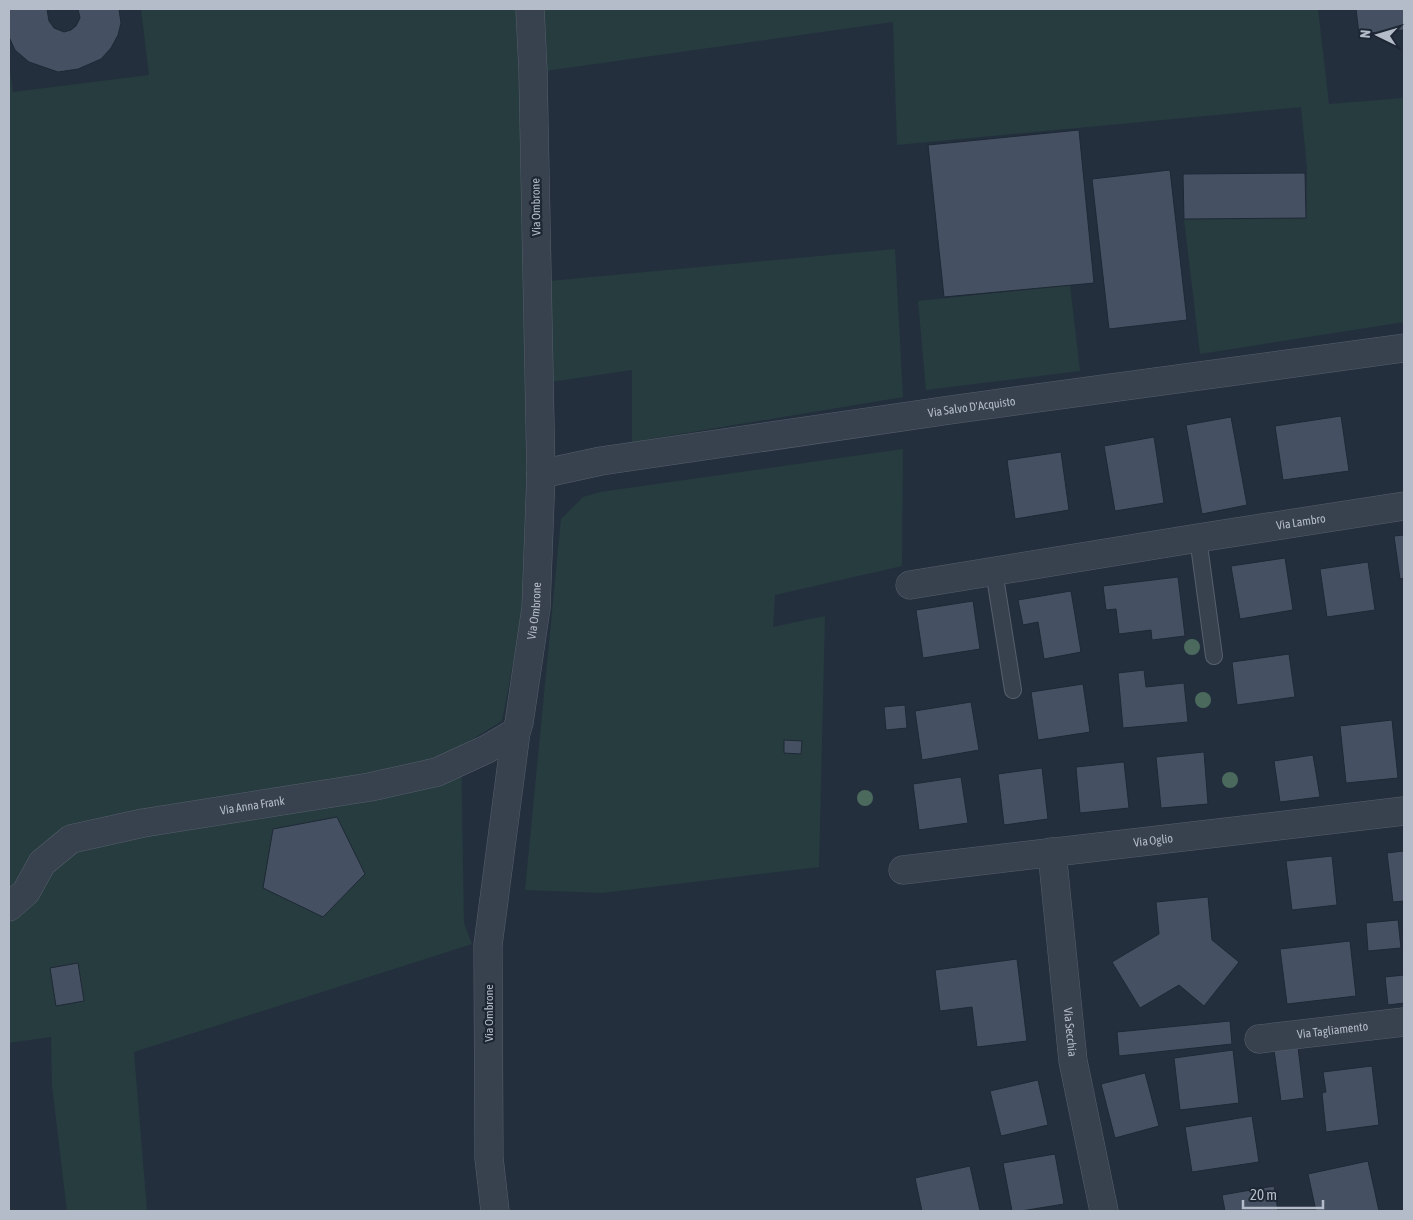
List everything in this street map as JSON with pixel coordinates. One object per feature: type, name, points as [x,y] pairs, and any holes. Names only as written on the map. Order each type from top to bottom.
[{"type":"street","name":"Via Ombrone","points":[[495,1211],[489,1158],[488,945],[516,732],[519,723],[536,608],[541,474],[534,71],[530,9]]},
{"type":"street","name":"Via Salvo D'Acquisto","points":[[541,474],[601,461],[1404,348]]},
{"type":"street","name":"Via Lambro","points":[[910,585],[1404,506]]},
{"type":"street","name":"Via Anna Frank","points":[[9,907],[26,892],[42,863],[71,839],[143,823],[370,787],[438,772],[488,749],[516,732]]},
{"type":"street","name":"Via Oglio","points":[[904,870],[1404,810]]},
{"type":"street","name":"Via Secchia","points":[[1052,852],[1073,1061],[1104,1211]]},
{"type":"street","name":"Via Tagliamento","points":[[1259,1039],[1404,1022]]},
{"type":"lane","points":[[1198,538],[1214,656]]},
{"type":"lane","points":[[994,571],[1013,690]]},
{"type":"green space","points":[[141,9],[519,9],[529,477],[522,616],[502,721],[461,746],[464,923],[472,944],[134,1052],[147,1211],[67,1211],[52,1086],[51,1037],[9,1043],[9,65],[13,92],[149,75]]},
{"type":"green space","points":[[542,9],[1318,9],[1329,104],[1404,98],[1404,322],[1200,354],[1184,219],[1306,217],[1307,168],[1301,107],[897,145],[893,22],[545,71]]},
{"type":"green space","points":[[895,249],[903,397],[632,442],[632,370],[550,382],[549,281]]},
{"type":"green space","points":[[1070,285],[1080,371],[926,390],[918,301]]},
{"type":"green space","points":[[903,449],[902,566],[775,595],[773,627],[825,616],[819,867],[602,893],[525,890],[561,519],[583,497],[600,492]]},
{"type":"building","points":[[9,9],[47,9],[49,21],[54,28],[64,32],[76,26],[80,18],[78,9],[119,9],[121,23],[118,35],[111,48],[101,59],[78,69],[58,72],[29,62],[15,50],[9,37]]},
{"type":"building","points":[[1356,9],[1404,9],[1404,30],[1359,34]]},
{"type":"building","points":[[1079,130],[1094,283],[944,297],[928,145]]},
{"type":"building","points":[[1170,170],[1187,320],[1109,329],[1092,179]]},
{"type":"building","points":[[1305,173],[1306,218],[1184,219],[1183,174]]},
{"type":"building","points":[[1341,416],[1349,471],[1283,480],[1275,426]]},
{"type":"building","points":[[1231,417],[1247,505],[1202,514],[1186,425]]},
{"type":"building","points":[[1154,437],[1164,503],[1115,511],[1104,446]]},
{"type":"building","points":[[1061,452],[1069,510],[1015,519],[1007,460]]},
{"type":"building","points":[[1404,535],[1404,578],[1400,579],[1394,536]]},
{"type":"building","points":[[1285,558],[1293,610],[1240,619],[1231,566]]},
{"type":"building","points":[[1368,562],[1375,610],[1327,617],[1320,569]]},
{"type":"building","points":[[1178,577],[1185,636],[1152,640],[1151,630],[1119,634],[1116,609],[1106,610],[1103,586]]},
{"type":"building","points":[[1071,591],[1081,652],[1044,659],[1038,622],[1023,625],[1018,600]]},
{"type":"building","points":[[973,601],[980,649],[923,658],[916,610]]},
{"type":"building","points":[[1289,654],[1295,697],[1237,705],[1232,662]]},
{"type":"building","points":[[1144,670],[1146,687],[1184,683],[1188,722],[1123,728],[1118,673]]},
{"type":"building","points":[[1083,684],[1090,732],[1038,740],[1031,692]]},
{"type":"building","points":[[971,702],[979,750],[922,760],[915,711]]},
{"type":"building","points":[[905,705],[907,728],[886,730],[884,707]]},
{"type":"building","points":[[1392,720],[1398,778],[1346,783],[1340,726]]},
{"type":"building","points":[[784,740],[802,741],[801,754],[784,753]]},
{"type":"building","points":[[1204,752],[1208,804],[1161,808],[1156,757]]},
{"type":"building","points":[[1313,755],[1320,797],[1280,802],[1274,761]]},
{"type":"building","points":[[1124,762],[1129,808],[1080,813],[1076,767]]},
{"type":"building","points":[[1042,768],[1048,819],[1004,825],[998,774]]},
{"type":"building","points":[[961,777],[968,823],[919,830],[913,784]]},
{"type":"building","points":[[337,817],[365,874],[323,917],[263,888],[273,829]]},
{"type":"building","points":[[1404,851],[1404,901],[1393,902],[1387,853]]},
{"type":"building","points":[[1332,856],[1337,905],[1292,910],[1286,861]]},
{"type":"building","points":[[1208,897],[1212,940],[1239,962],[1204,1006],[1179,985],[1140,1008],[1112,962],[1159,934],[1156,902]]},
{"type":"building","points":[[1398,920],[1401,948],[1368,951],[1366,923]]},
{"type":"building","points":[[1350,941],[1356,996],[1287,1004],[1280,949]]},
{"type":"building","points":[[1017,959],[1027,1041],[977,1047],[972,1007],[940,1011],[935,970]]},
{"type":"building","points":[[78,963],[84,1001],[56,1006],[50,968]]},
{"type":"building","points":[[1404,975],[1404,1003],[1388,1005],[1385,977]]},
{"type":"building","points":[[1230,1021],[1232,1044],[1119,1056],[1117,1032]]},
{"type":"building","points":[[1298,1047],[1304,1098],[1281,1101],[1274,1050]]},
{"type":"building","points":[[1233,1050],[1239,1103],[1180,1110],[1174,1058]]},
{"type":"building","points":[[1372,1066],[1379,1125],[1326,1132],[1322,1093],[1326,1092],[1323,1072]]},
{"type":"building","points":[[1145,1073],[1159,1126],[1115,1138],[1101,1084]]},
{"type":"building","points":[[1038,1080],[1048,1125],[1001,1136],[990,1091]]},
{"type":"building","points":[[1252,1116],[1259,1162],[1192,1172],[1185,1127]]},
{"type":"building","points":[[1055,1154],[1064,1204],[1012,1211],[1003,1163]]},
{"type":"building","points":[[1368,1161],[1379,1211],[1316,1211],[1308,1174]]},
{"type":"building","points":[[970,1166],[980,1211],[922,1211],[915,1178]]},
{"type":"building","points":[[1274,1186],[1278,1211],[1225,1211],[1222,1195]]}]
